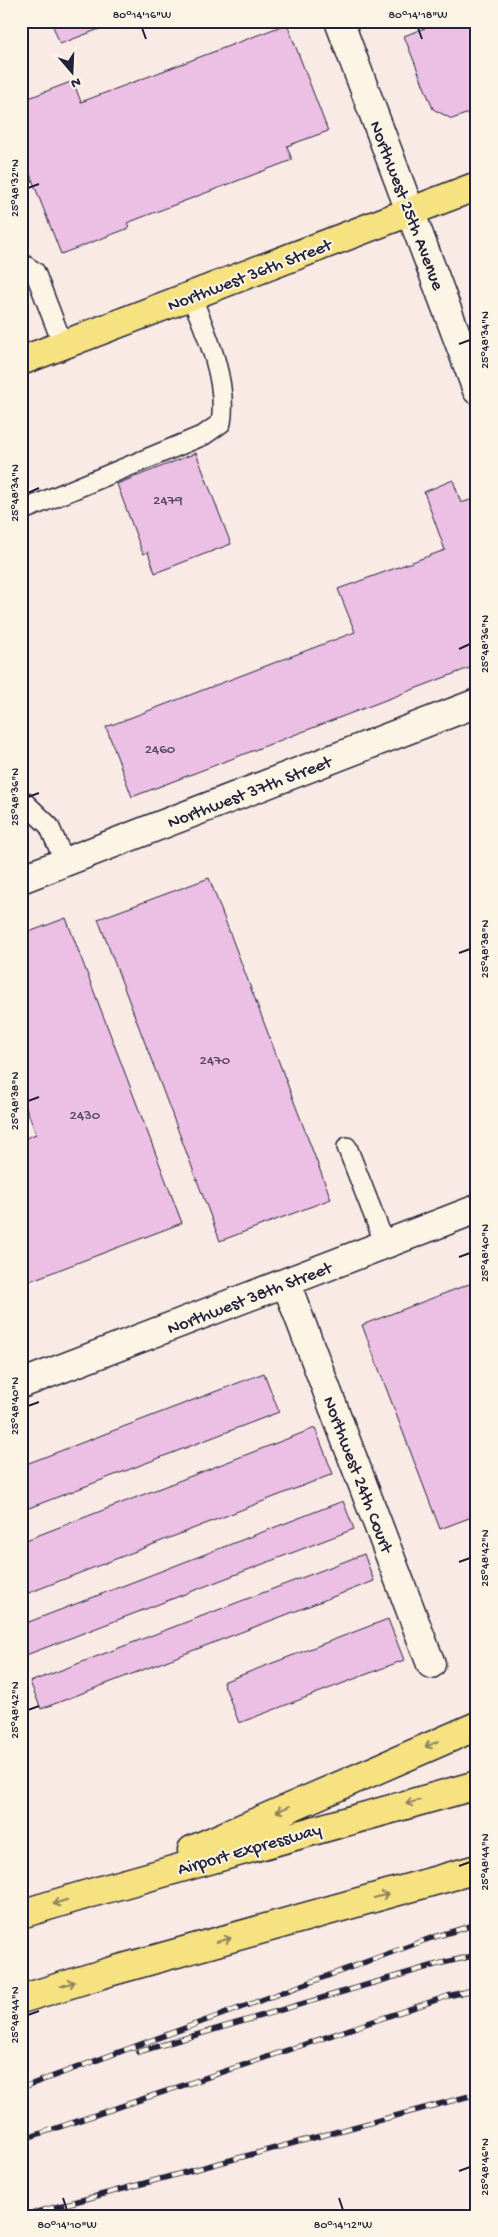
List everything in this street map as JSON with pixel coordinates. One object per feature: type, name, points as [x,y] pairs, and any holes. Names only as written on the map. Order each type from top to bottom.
[{"type":"main road","name":"Northwest 36th Street","points":[[21,361],[477,186]]},
{"type":"main road","points":[[98,1891],[477,1726]]},
{"type":"main road","name":"Airport Expressway","points":[[21,1914],[477,1785]]},
{"type":"main road","points":[[21,1998],[477,1869]]},
{"type":"street","name":"Northwest 25th Avenue","points":[[339,21],[477,390]]},
{"type":"street","name":"Northwest 37th Street","points":[[21,879],[477,703]]},
{"type":"street","name":"Northwest 38th Street","points":[[21,1384],[286,1284],[477,1209]]},
{"type":"street","name":"Northwest 24th Court","points":[[286,1284],[431,1664]]},
{"type":"lane","points":[[21,263],[35,272],[63,345]]},
{"type":"lane","points":[[21,511],[204,435],[221,423],[224,405],[210,342],[191,296]]},
{"type":"lane","points":[[21,799],[49,826],[65,862]]},
{"type":"lane","points":[[347,1147],[385,1244]]},
{"type":"building","points":[[51,21],[108,21],[110,25],[60,44]]},
{"type":"building","points":[[119,21],[142,21],[122,29]]},
{"type":"building","points":[[443,21],[477,21],[477,110],[452,119],[433,109],[404,36]]},
{"type":"building","points":[[287,24],[328,131],[287,146],[292,160],[127,223],[129,228],[61,254],[21,151],[21,101],[73,81],[81,102]]},
{"type":"building","points":[[196,453],[231,544],[155,573],[148,552],[143,554],[117,484]]},
{"type":"building","points":[[453,480],[461,503],[473,499],[477,509],[477,665],[132,797],[106,727],[355,632],[338,589],[445,550],[424,492]]},
{"type":"building","points":[[209,878],[331,1199],[220,1241],[98,919]]},
{"type":"building","points":[[66,918],[182,1223],[27,1282],[21,1267],[21,1140],[36,1134],[21,1094],[21,935]]},
{"type":"building","points":[[477,1281],[477,1515],[440,1529],[362,1325]]},
{"type":"building","points":[[264,1373],[279,1412],[21,1511],[21,1466]]},
{"type":"building","points":[[315,1428],[333,1474],[21,1596],[21,1542]]},
{"type":"building","points":[[343,1501],[354,1529],[21,1657],[21,1625]]},
{"type":"building","points":[[364,1554],[374,1581],[41,1709],[30,1682]]},
{"type":"building","points":[[388,1619],[404,1660],[239,1723],[223,1682]]},
{"type":"railway","points":[[21,2088],[431,1938],[477,1924]]},
{"type":"railway","points":[[138,2052],[438,1964],[477,1955]]},
{"type":"railway","points":[[21,2140],[448,1996],[477,1989]]},
{"type":"railway","points":[[22,2216],[477,2094]]}]
